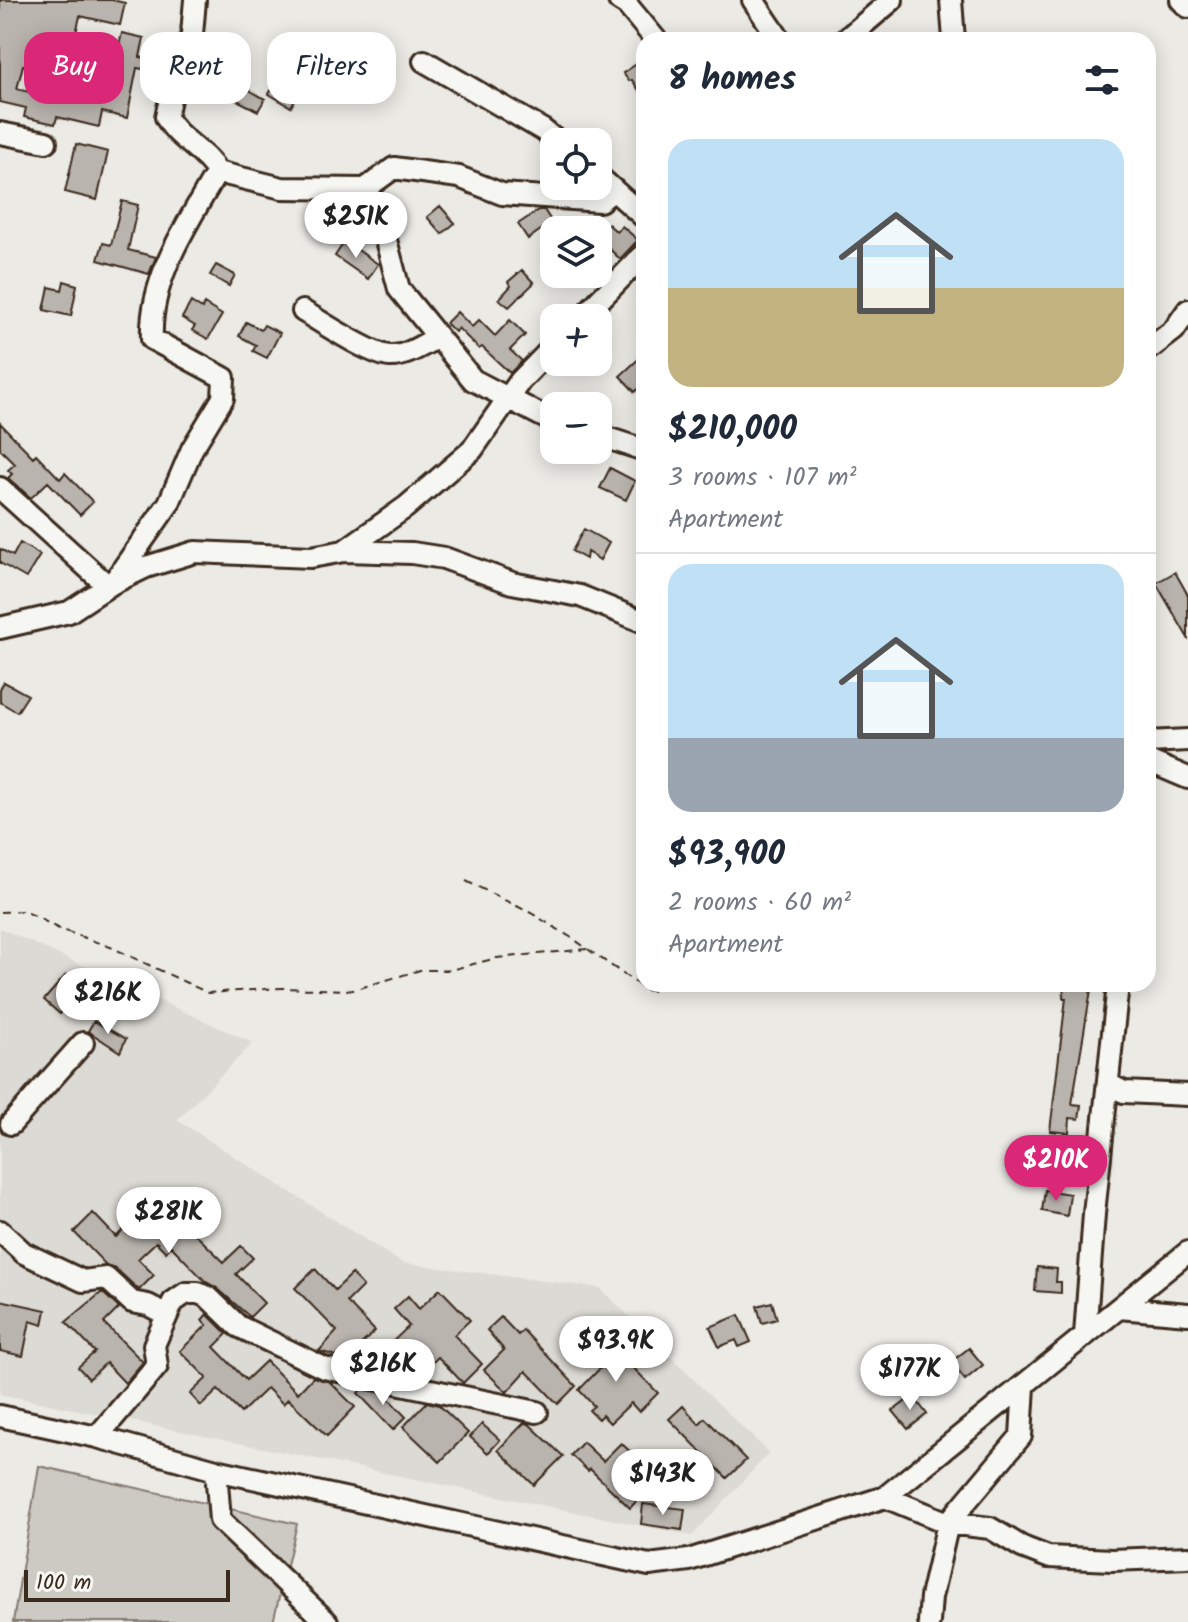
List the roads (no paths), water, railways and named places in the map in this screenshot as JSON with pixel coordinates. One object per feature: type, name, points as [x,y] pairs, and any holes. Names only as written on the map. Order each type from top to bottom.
[{"type":"street","points":[[195,0],[186,62],[173,86],[166,117],[217,172],[282,188],[365,189],[394,168],[459,177],[502,194],[533,198],[600,201],[614,190],[636,210]]},
{"type":"street","points":[[619,0],[649,32]]},
{"type":"street","points":[[753,0],[775,32]]},
{"type":"street","points":[[854,32],[892,0]]},
{"type":"street","points":[[951,0],[953,32]]},
{"type":"street","points":[[1181,0],[1188,7]]},
{"type":"street","points":[[424,61],[540,128]]},
{"type":"street","points":[[0,133],[46,142]]},
{"type":"street","points":[[111,584],[169,503],[192,449],[223,398],[224,378],[152,339],[151,317],[170,255],[217,172]]},
{"type":"street","points":[[365,189],[378,210],[399,289],[473,380],[540,415]]},
{"type":"street","points":[[596,304],[636,262]]},
{"type":"street","points":[[1156,344],[1174,330],[1188,310]]},
{"type":"street","points":[[303,311],[351,340],[389,356],[410,352],[438,337]]},
{"type":"street","points":[[344,551],[406,507],[472,450],[507,397],[540,360]]},
{"type":"street","points":[[612,440],[636,447]]},
{"type":"street","points":[[0,488],[111,584]]},
{"type":"street","points":[[0,628],[69,612],[111,584],[146,567],[195,552],[311,557],[344,551],[412,553],[444,558],[512,583],[580,596],[636,619]]},
{"type":"street","points":[[1156,742],[1188,740]]},
{"type":"street","points":[[1156,764],[1188,778]]},
{"type":"street","points":[[1085,1335],[1117,992]]},
{"type":"street","points":[[4,1123],[83,1043]]},
{"type":"street","points":[[1108,1084],[1124,1092],[1188,1095]]},
{"type":"street","points":[[0,1231],[24,1253],[83,1281],[106,1278],[132,1302],[148,1305],[167,1315]]},
{"type":"street","points":[[0,1416],[97,1437],[216,1470],[649,1565],[689,1560],[885,1497],[1188,1252]]},
{"type":"street","points":[[97,1437],[157,1366],[154,1345],[173,1302],[186,1293],[208,1297],[238,1326],[324,1368],[537,1412]]},
{"type":"street","points":[[1119,1308],[1188,1314]]},
{"type":"street","points":[[929,1622],[931,1597],[948,1523],[1021,1436],[1024,1386]]},
{"type":"street","points":[[216,1470],[220,1520],[327,1622]]},
{"type":"street","points":[[885,1497],[948,1523],[990,1528],[1022,1547],[1048,1557],[1112,1560],[1188,1557]]}]
